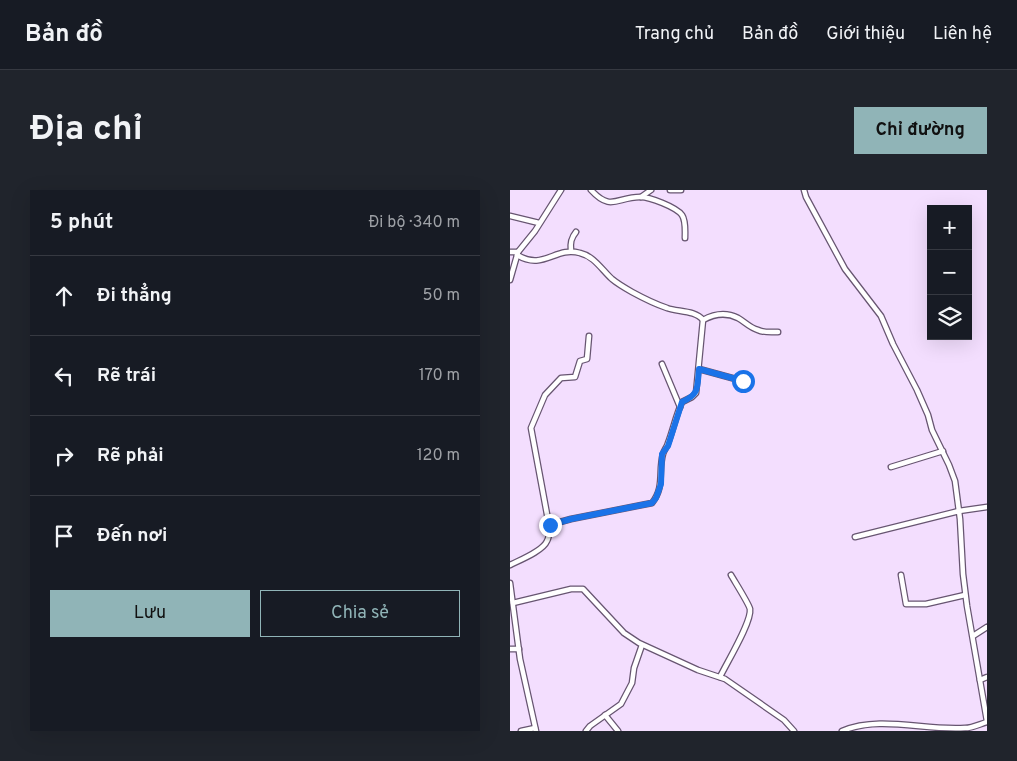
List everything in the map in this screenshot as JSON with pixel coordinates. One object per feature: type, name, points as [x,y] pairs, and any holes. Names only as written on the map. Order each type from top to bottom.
[{"type":"street","points":[[510,280],[518,253],[535,231],[561,190]]},
{"type":"street","points":[[591,190],[599,199],[607,202],[641,197],[653,199],[682,214],[685,238]]},
{"type":"street","points":[[641,197],[651,190]]},
{"type":"street","points":[[670,190],[681,190]]},
{"type":"street","points":[[804,190],[845,270],[881,316],[917,390],[928,415],[932,430],[955,481],[965,595],[987,722],[967,728],[950,729],[872,723],[856,725],[842,731]]},
{"type":"street","points":[[510,216],[539,223]]},
{"type":"street","points":[[571,251],[570,244],[576,232]]},
{"type":"street","points":[[510,252],[518,253],[526,260],[538,261],[571,251],[588,256],[614,281],[632,292],[667,308],[700,316],[703,320],[696,393],[682,402],[668,446],[662,454],[661,484],[656,498],[652,503],[550,525]]},
{"type":"street","points":[[703,320],[716,314],[723,314],[737,318],[748,326],[760,331],[778,332]]},
{"type":"street","points":[[510,566],[545,545],[549,534],[550,525],[531,428],[545,395],[561,378],[576,377],[580,361],[588,359],[590,336]]},
{"type":"street","points":[[662,364],[680,407]]},
{"type":"street","points":[[699,369],[743,381]]},
{"type":"street","points":[[891,467],[943,451]]},
{"type":"street","points":[[855,537],[959,511],[987,507]]},
{"type":"street","points":[[720,677],[742,634],[750,609],[732,575]]},
{"type":"street","points":[[901,576],[906,604],[926,604],[965,595]]},
{"type":"street","points":[[510,583],[519,649],[536,729],[521,731]]},
{"type":"street","points":[[513,603],[571,589],[583,590],[624,633],[642,645],[734,684],[784,720],[794,731]]},
{"type":"street","points":[[973,636],[987,627]]},
{"type":"street","points":[[586,731],[590,726],[621,704],[632,683],[634,668],[642,645]]},
{"type":"street","points":[[510,649],[519,649]]},
{"type":"street","points":[[980,680],[987,677]]},
{"type":"street","points":[[605,715],[618,731]]},
{"type":"route","points":[[550,525],[652,503],[661,484],[662,454],[668,446],[682,402],[696,393],[699,369],[743,381]]}]
